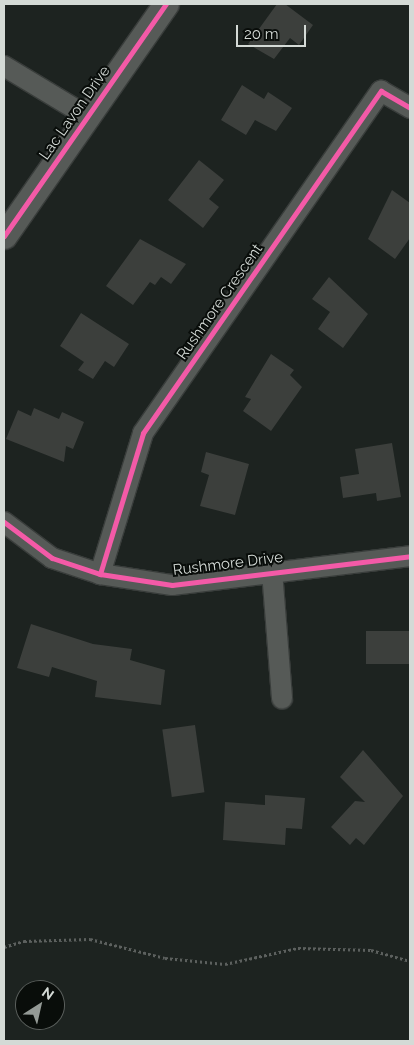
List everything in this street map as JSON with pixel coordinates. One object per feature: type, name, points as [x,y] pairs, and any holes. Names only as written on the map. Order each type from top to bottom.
[{"type":"street","name":"Lac Lavon Drive","points":[[4,236],[166,4]]},
{"type":"street","points":[[4,66],[82,113],[92,110]]},
{"type":"street","name":"Rushmore Crescent","points":[[100,574],[143,432],[381,91],[410,108]]},
{"type":"street","name":"Rushmore Drive","points":[[4,522],[52,558],[100,574],[172,585],[272,571],[410,556]]},
{"type":"street","points":[[272,571],[282,699]]},
{"type":"path","points":[[4,947],[24,941],[90,939],[165,958],[225,964],[298,948],[371,950],[410,962]]},
{"type":"building","points":[[277,4],[285,4],[313,25],[299,45],[290,38],[274,59],[248,44]]},
{"type":"building","points":[[242,85],[264,99],[268,92],[292,108],[276,131],[255,120],[246,135],[221,120]]},
{"type":"building","points":[[199,160],[224,180],[209,199],[219,207],[203,228],[168,200]]},
{"type":"building","points":[[392,190],[410,203],[410,238],[395,259],[368,239]]},
{"type":"building","points":[[140,239],[186,264],[171,284],[161,277],[155,285],[150,282],[133,305],[106,286]]},
{"type":"building","points":[[329,277],[368,314],[343,348],[318,329],[330,312],[312,299]]},
{"type":"building","points":[[81,313],[129,344],[114,367],[105,361],[93,379],[78,370],[84,362],[60,346]]},
{"type":"building","points":[[271,354],[294,370],[290,375],[302,387],[271,431],[243,411],[251,399],[245,397]]},
{"type":"building","points":[[34,408],[59,419],[62,412],[84,422],[73,449],[66,446],[64,462],[6,439],[18,410],[31,416]]},
{"type":"building","points":[[392,443],[401,497],[377,501],[376,493],[343,498],[340,477],[359,474],[355,449]]},
{"type":"building","points":[[206,452],[249,464],[235,515],[200,506],[209,475],[201,472]]},
{"type":"building","points":[[31,624],[93,644],[132,649],[130,660],[165,670],[161,705],[95,697],[97,681],[52,667],[49,677],[17,668]]},
{"type":"building","points":[[366,631],[410,631],[410,664],[366,664]]},
{"type":"building","points":[[195,725],[204,792],[172,797],[162,730]]},
{"type":"building","points":[[363,750],[403,796],[364,845],[356,838],[350,845],[331,827],[355,801],[365,802],[340,777]]},
{"type":"building","points":[[265,795],[305,798],[302,829],[286,828],[285,845],[223,840],[225,802],[265,805]]},
{"type":"cycle path","points":[[4,236],[166,4]]},
{"type":"cycle path","points":[[100,574],[143,433],[381,91],[410,108]]},
{"type":"cycle path","points":[[4,522],[52,558],[100,574],[172,585],[410,556]]}]
